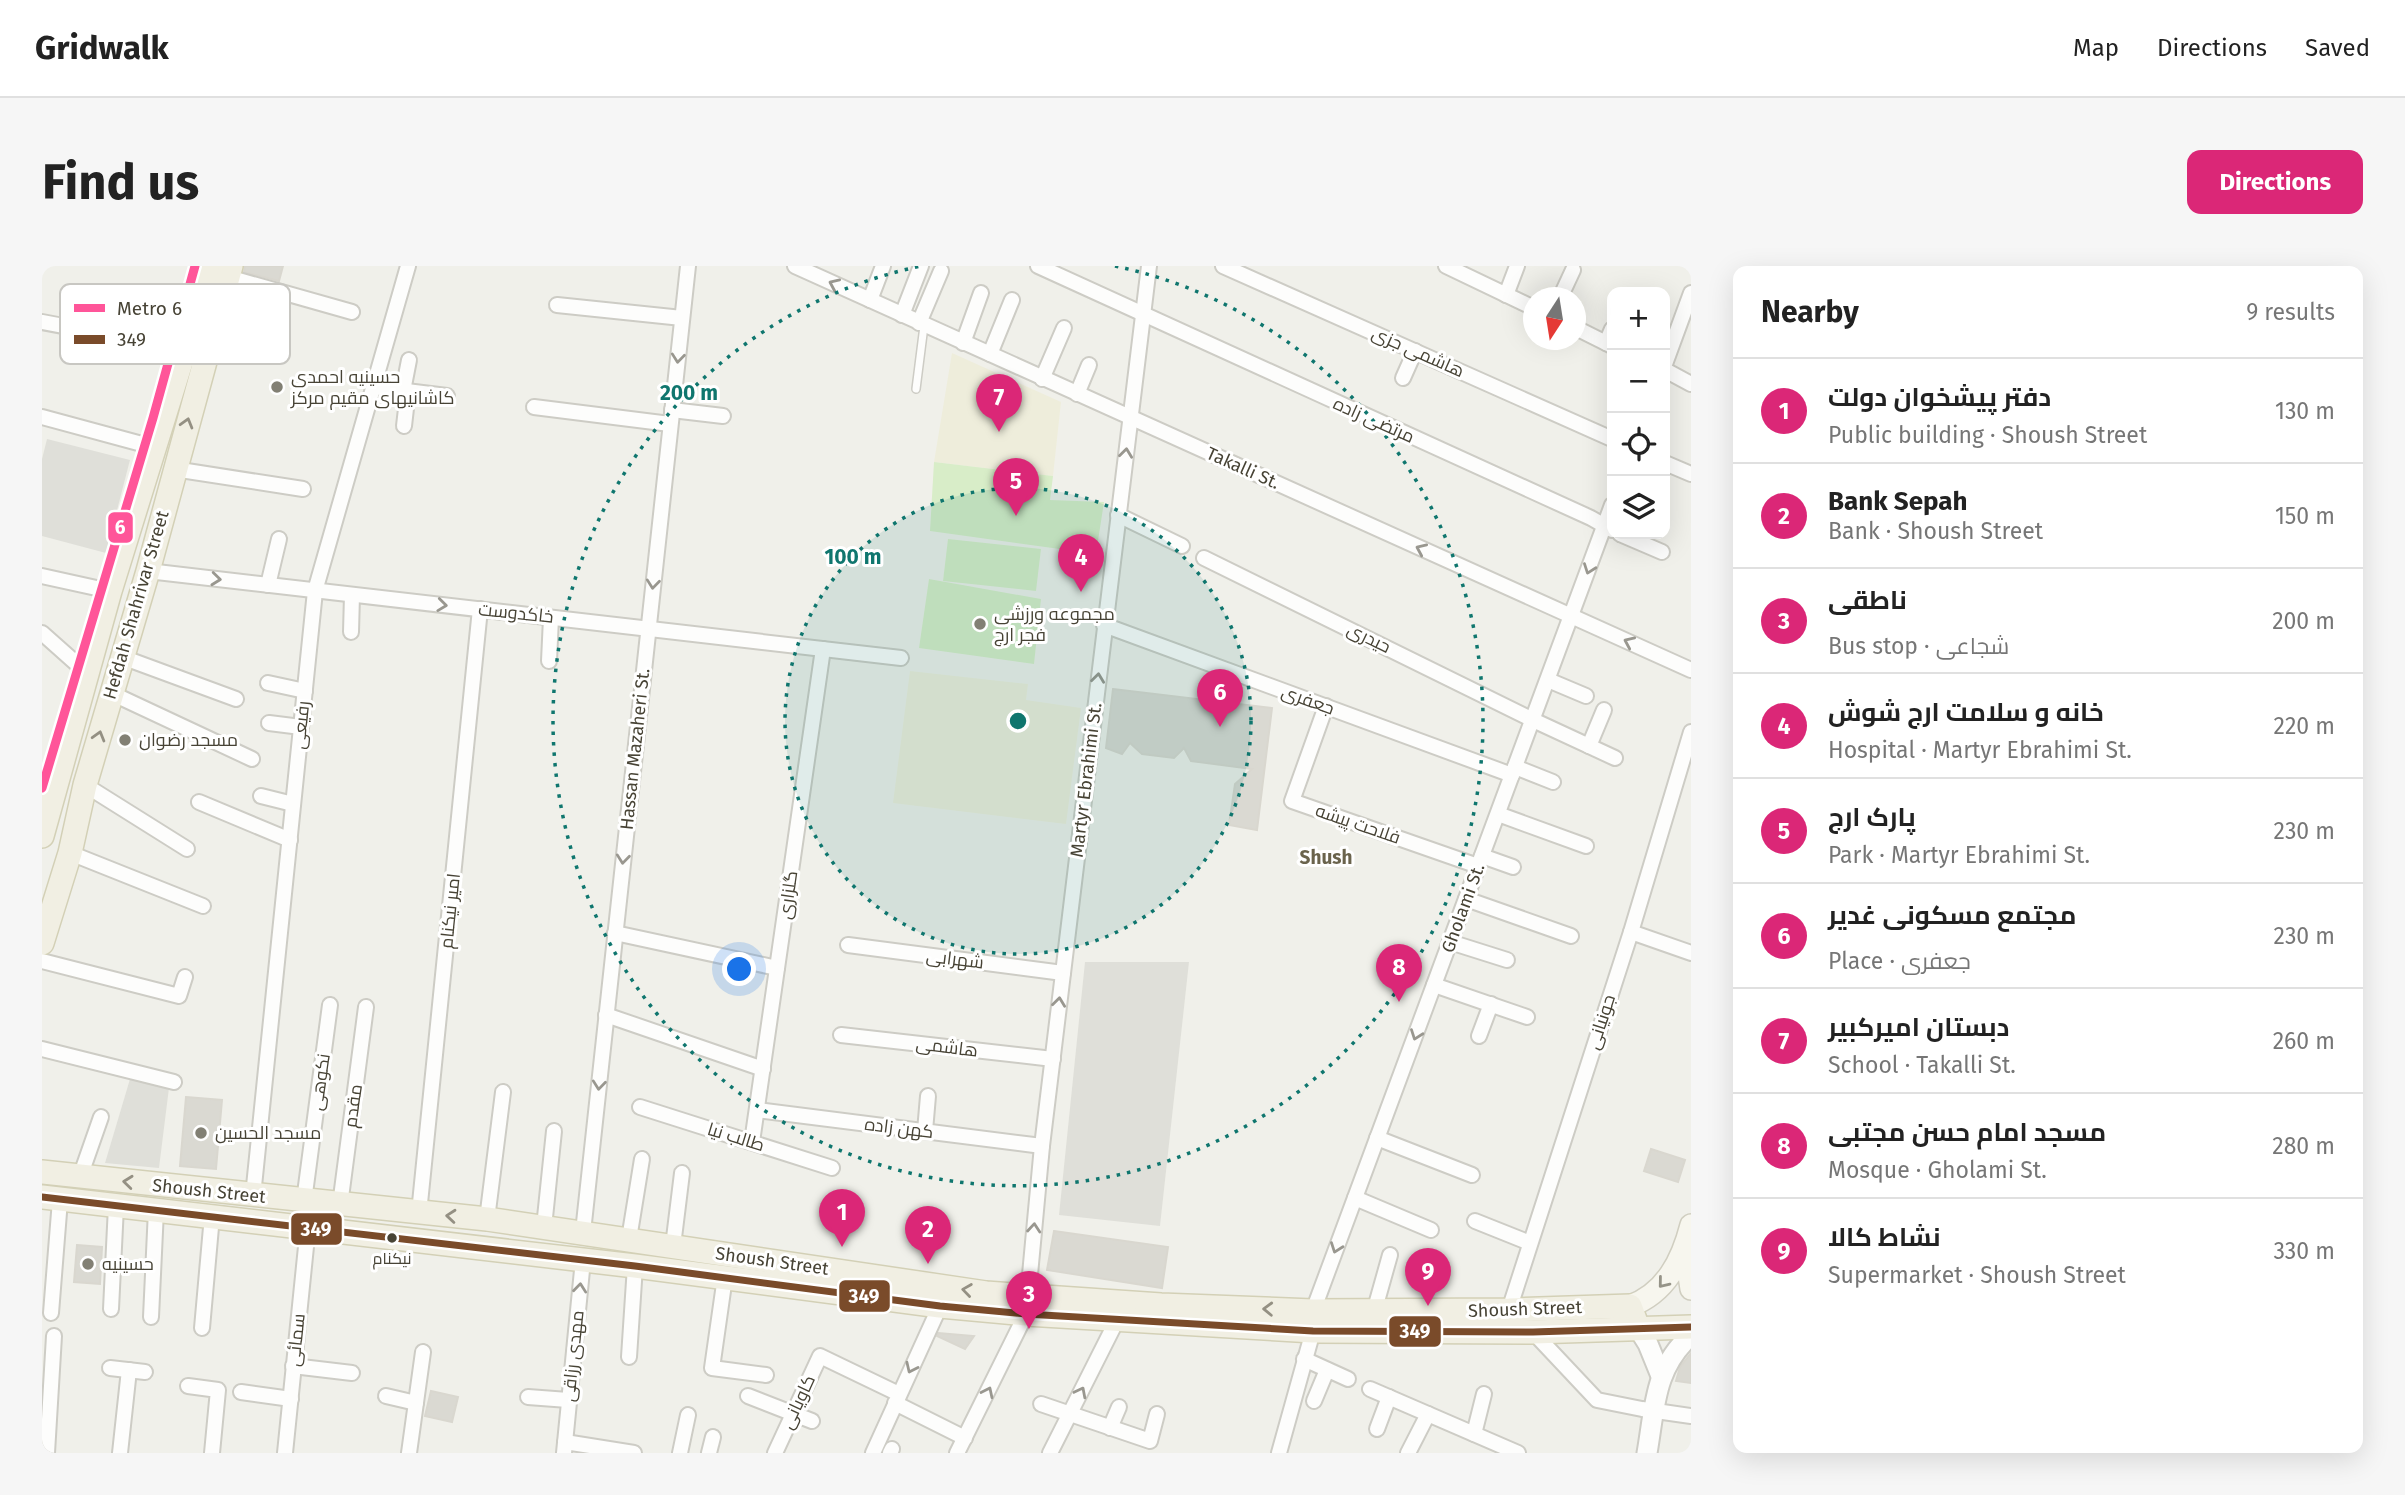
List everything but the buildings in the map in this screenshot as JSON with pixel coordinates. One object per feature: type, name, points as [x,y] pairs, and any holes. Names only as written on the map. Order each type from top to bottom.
[{"type":"main road","name":"Hefdah Shahrivar Street","points":[[42,836],[110,591],[180,364]]},
{"type":"main road","name":"Hefdah Shahrivar Street","points":[[42,943],[70,853],[85,785],[148,571],[199,364]]},
{"type":"main road","name":"Shoush Street","points":[[42,1172],[487,1219],[583,1232],[986,1293],[1027,1305],[1117,1320],[1313,1321],[1533,1332],[1691,1327]]},
{"type":"main road","name":"Shoush Street","points":[[51,1198],[635,1266],[940,1306],[1161,1305],[1313,1321],[1374,1312],[1630,1306]]},
{"type":"main road","points":[[1638,1328],[1630,1306],[1643,1301],[1667,1280],[1685,1249],[1691,1225]]},
{"type":"main road","points":[[1685,1249],[1691,1290]]},
{"type":"street","name":"رفیعی","points":[[253,1196],[315,591],[408,266]]},
{"type":"street","name":"Hassan Mazaheri St.","points":[[583,1232],[688,266]]},
{"type":"street","name":"Takalli St.","points":[[795,266],[1691,670]]},
{"type":"street","points":[[870,300],[883,266]]},
{"type":"street","points":[[902,315],[921,266]]},
{"type":"street","name":"مرتضی زاده","points":[[1038,266],[1607,527]]},
{"type":"street","name":"Martyr Ebrahimi St.","points":[[1027,1305],[1042,1146],[1149,266]]},
{"type":"street","name":"هاشمی جزی","points":[[1223,266],[1607,437]]},
{"type":"street","points":[[1506,295],[1517,266]]},
{"type":"street","points":[[1452,267],[1523,303]]},
{"type":"street","points":[[222,270],[265,284]]},
{"type":"street","points":[[1565,287],[1573,270]]},
{"type":"street","points":[[921,325],[941,271]]},
{"type":"street","points":[[290,292],[352,312]]},
{"type":"street","points":[[963,343],[981,293]]},
{"type":"street","points":[[1670,350],[1691,293]]},
{"type":"street","points":[[990,354],[1012,300]]},
{"type":"street","points":[[556,305],[682,318]]},
{"type":"street","points":[[42,321],[60,325]]},
{"type":"street","points":[[1042,379],[1064,328]]},
{"type":"street","points":[[1586,331],[1607,338]]},
{"type":"street","points":[[1403,378],[1415,351]]},
{"type":"street","points":[[404,426],[405,391],[410,360]]},
{"type":"street","points":[[1077,394],[1089,365]]},
{"type":"street","points":[[1670,373],[1691,384]]},
{"type":"street","points":[[374,387],[447,396]]},
{"type":"street","points":[[534,407],[671,417],[723,416]]},
{"type":"street","points":[[42,417],[153,447]]},
{"type":"street","points":[[1670,465],[1691,474]]},
{"type":"street","points":[[174,470],[303,489]]},
{"type":"street","points":[[1118,515],[1182,547]]},
{"type":"street","name":"Gholami St.","points":[[1279,1453],[1313,1321],[1355,1198],[1571,617],[1607,530]]},
{"type":"street","points":[[268,585],[279,539]]},
{"type":"street","points":[[1632,539],[1662,552]]},
{"type":"street","name":"حیدری","points":[[1204,558],[1615,758]]},
{"type":"street","name":"خاکدوست","points":[[148,571],[901,658]]},
{"type":"street","points":[[42,576],[110,591]]},
{"type":"street","points":[[351,632],[352,595]]},
{"type":"street","name":"امیر نیکنام","points":[[419,1213],[480,610]]},
{"type":"street","points":[[549,661],[551,618]]},
{"type":"street","name":"جعفری","points":[[1104,625],[1326,706],[1553,782]]},
{"type":"street","points":[[42,635],[87,673]]},
{"type":"street","name":"گلزاری","points":[[752,1142],[823,649]]},
{"type":"street","points":[[122,657],[236,699]]},
{"type":"street","points":[[1548,680],[1586,696]]},
{"type":"street","points":[[268,683],[305,691]]},
{"type":"street","points":[[111,693],[252,759]]},
{"type":"street","name":"فلاحت پیشه","points":[[1326,706],[1292,801],[1480,861]]},
{"type":"street","points":[[1589,746],[1604,710]]},
{"type":"street","points":[[269,723],[301,727]]},
{"type":"street","name":"جونیانی","points":[[1509,1310],[1631,932],[1691,732]]},
{"type":"street","points":[[85,785],[187,849]]},
{"type":"street","points":[[261,796],[293,804]]},
{"type":"street","points":[[200,802],[290,840]]},
{"type":"street","points":[[1498,814],[1586,846]]},
{"type":"street","points":[[70,853],[203,906]]},
{"type":"street","points":[[1480,861],[1513,867]]},
{"type":"street","points":[[1466,899],[1571,936]]},
{"type":"street","points":[[1631,932],[1691,953]]},
{"type":"street","points":[[615,933],[777,968]]},
{"type":"street","points":[[1450,942],[1507,960]]},
{"type":"street","name":"شهرابی","points":[[848,945],[1063,973]]},
{"type":"street","points":[[42,961],[179,996],[185,977]]},
{"type":"street","points":[[1434,985],[1527,1017]]},
{"type":"street","points":[[1479,1036],[1491,1004]]},
{"type":"street","name":"نکوهی","points":[[304,1201],[330,1005]]},
{"type":"street","name":"مقدم","points":[[340,1205],[366,1007]]},
{"type":"street","points":[[606,1016],[763,1069]]},
{"type":"street","name":"هاشمی","points":[[841,1035],[1053,1059]]},
{"type":"street","points":[[42,1049],[174,1082]]},
{"type":"street","points":[[487,1219],[503,1092]]},
{"type":"street","points":[[925,1131],[928,1096]]},
{"type":"street","name":"طالب نیا","points":[[640,1107],[832,1168]]},
{"type":"street","name":"کهن زاده","points":[[757,1110],[1042,1146]]},
{"type":"street","points":[[80,1177],[101,1117]]},
{"type":"street","points":[[544,1227],[554,1131]]},
{"type":"street","points":[[1377,1138],[1472,1175]]},
{"type":"street","points":[[629,1239],[642,1159]]},
{"type":"street","points":[[673,1246],[682,1173]]},
{"type":"street","points":[[51,1198],[51,1313]]},
{"type":"street","points":[[1355,1198],[1431,1230]]},
{"type":"street","points":[[110,1309],[116,1206]]},
{"type":"street","points":[[151,1317],[156,1210]]},
{"type":"street","points":[[202,1328],[212,1216]]},
{"type":"street","points":[[1475,1222],[1530,1243]]},
{"type":"street","name":"سمائی","points":[[285,1453],[308,1227]]},
{"type":"street","points":[[1374,1312],[1390,1255]]},
{"type":"street","name":"مهدی رزاقی","points":[[565,1448],[583,1260]]},
{"type":"street","points":[[629,1357],[635,1266]]},
{"type":"street","points":[[725,1277],[712,1368],[766,1375]]},
{"type":"street","points":[[957,1453],[1027,1305]]},
{"type":"street","points":[[873,1453],[940,1306]]},
{"type":"street","points":[[1050,1453],[1117,1320]]},
{"type":"street","points":[[1638,1328],[1648,1344],[1661,1376]]},
{"type":"street","points":[[1533,1332],[1597,1400],[1691,1416]]},
{"type":"street","points":[[1647,1453],[1661,1376],[1675,1352],[1691,1335]]},
{"type":"street","points":[[47,1453],[54,1336]]},
{"type":"street","points":[[409,1453],[424,1352]]},
{"type":"street","name":"کاویانی","points":[[775,1453],[820,1356],[897,1399]]},
{"type":"street","points":[[1304,1359],[1348,1379]]},
{"type":"street","points":[[293,1366],[352,1373]]},
{"type":"street","points":[[110,1368],[145,1372]]},
{"type":"street","points":[[120,1453],[129,1370]]},
{"type":"street","points":[[1314,1401],[1327,1370]]},
{"type":"street","points":[[188,1387],[218,1390],[212,1453]]},
{"type":"street","points":[[1370,1389],[1474,1434],[1487,1447],[1518,1453]]},
{"type":"street","points":[[241,1392],[290,1399]]},
{"type":"street","points":[[1474,1434],[1484,1394]]},
{"type":"street","points":[[386,1396],[416,1403]]},
{"type":"street","points":[[748,1396],[813,1420]]},
{"type":"street","points":[[528,1397],[568,1400]]},
{"type":"street","points":[[1377,1429],[1389,1397]]},
{"type":"street","points":[[897,1399],[965,1438]]},
{"type":"street","points":[[1041,1404],[1146,1439]]},
{"type":"street","points":[[1110,1428],[1119,1407]]},
{"type":"street","points":[[1138,1453],[1157,1414]]},
{"type":"street","points":[[1408,1453],[1428,1414]]},
{"type":"street","points":[[680,1453],[688,1415]]},
{"type":"street","points":[[709,1453],[713,1437]]},
{"type":"street","points":[[565,1448],[634,1453]]},
{"type":"lane","points":[[916,389],[921,325]]},
{"type":"shaded area","points":[[952,353],[1061,402],[1053,476],[934,462]]},
{"type":"shaded area","points":[[47,439],[130,460],[106,553],[42,536],[42,459]]},
{"type":"shaded area","points":[[910,671],[1028,684],[1026,700],[1081,708],[1066,824],[893,803]]},
{"type":"shaded area","points":[[1085,962],[1189,962],[1160,1226],[1059,1215]]},
{"type":"shaded area","points":[[130,1079],[169,1088],[159,1168],[105,1163]]},
{"type":"green space","points":[[934,462],[1053,476],[1050,500],[1104,502],[1096,554],[930,531]]},
{"type":"green space","points":[[948,539],[1041,549],[1036,591],[943,581]]},
{"type":"green space","name":"مجموعه ورزشی فجر ارج","points":[[929,579],[1041,599],[1034,664],[919,648]]},
{"type":"metro line","name":"6","points":[[190,284],[195,266]]},
{"type":"metro line","name":"6","points":[[42,788],[168,364]]},
{"type":"transit line","name":"349","points":[[42,1197],[635,1266],[940,1306],[1026,1314],[1313,1331],[1533,1332],[1691,1327]]},
{"type":"place","name":"حسینیه احمدی کاشانیهای مقیم مرکز","points":[[277,387]]},
{"type":"place","name":"دبستان امیرکبیر","points":[[999,432]]},
{"type":"place","name":"پارک ارج","points":[[1016,516]]},
{"type":"place","name":"خانه و سلامت ارج شوش","points":[[1081,592]]},
{"type":"place","name":"مجموعه ورزشی فجر ارج","points":[[980,624]]},
{"type":"place","name":"مجتمع مسکونی غدیر","points":[[1220,727]]},
{"type":"place","name":"مسجد رضوان","points":[[125,740]]},
{"type":"place","name":"مسجد امام حسن مجتبی","points":[[1399,1002]]},
{"type":"place","name":"مسجد الحسین","points":[[201,1133]]},
{"type":"place","name":"نیکنام","points":[[392,1238]]},
{"type":"place","name":"دفتر پیشخوان دولت","points":[[842,1247]]},
{"type":"place","name":"حسینیه","points":[[88,1264]]},
{"type":"place","name":"Bank Sepah","points":[[928,1264]]},
{"type":"place","name":"نشاط کالا","points":[[1428,1306]]},
{"type":"place","name":"ناطقی","points":[[1029,1329]]},
{"type":"district","name":"Shush","points":[[1326,857]]}]
